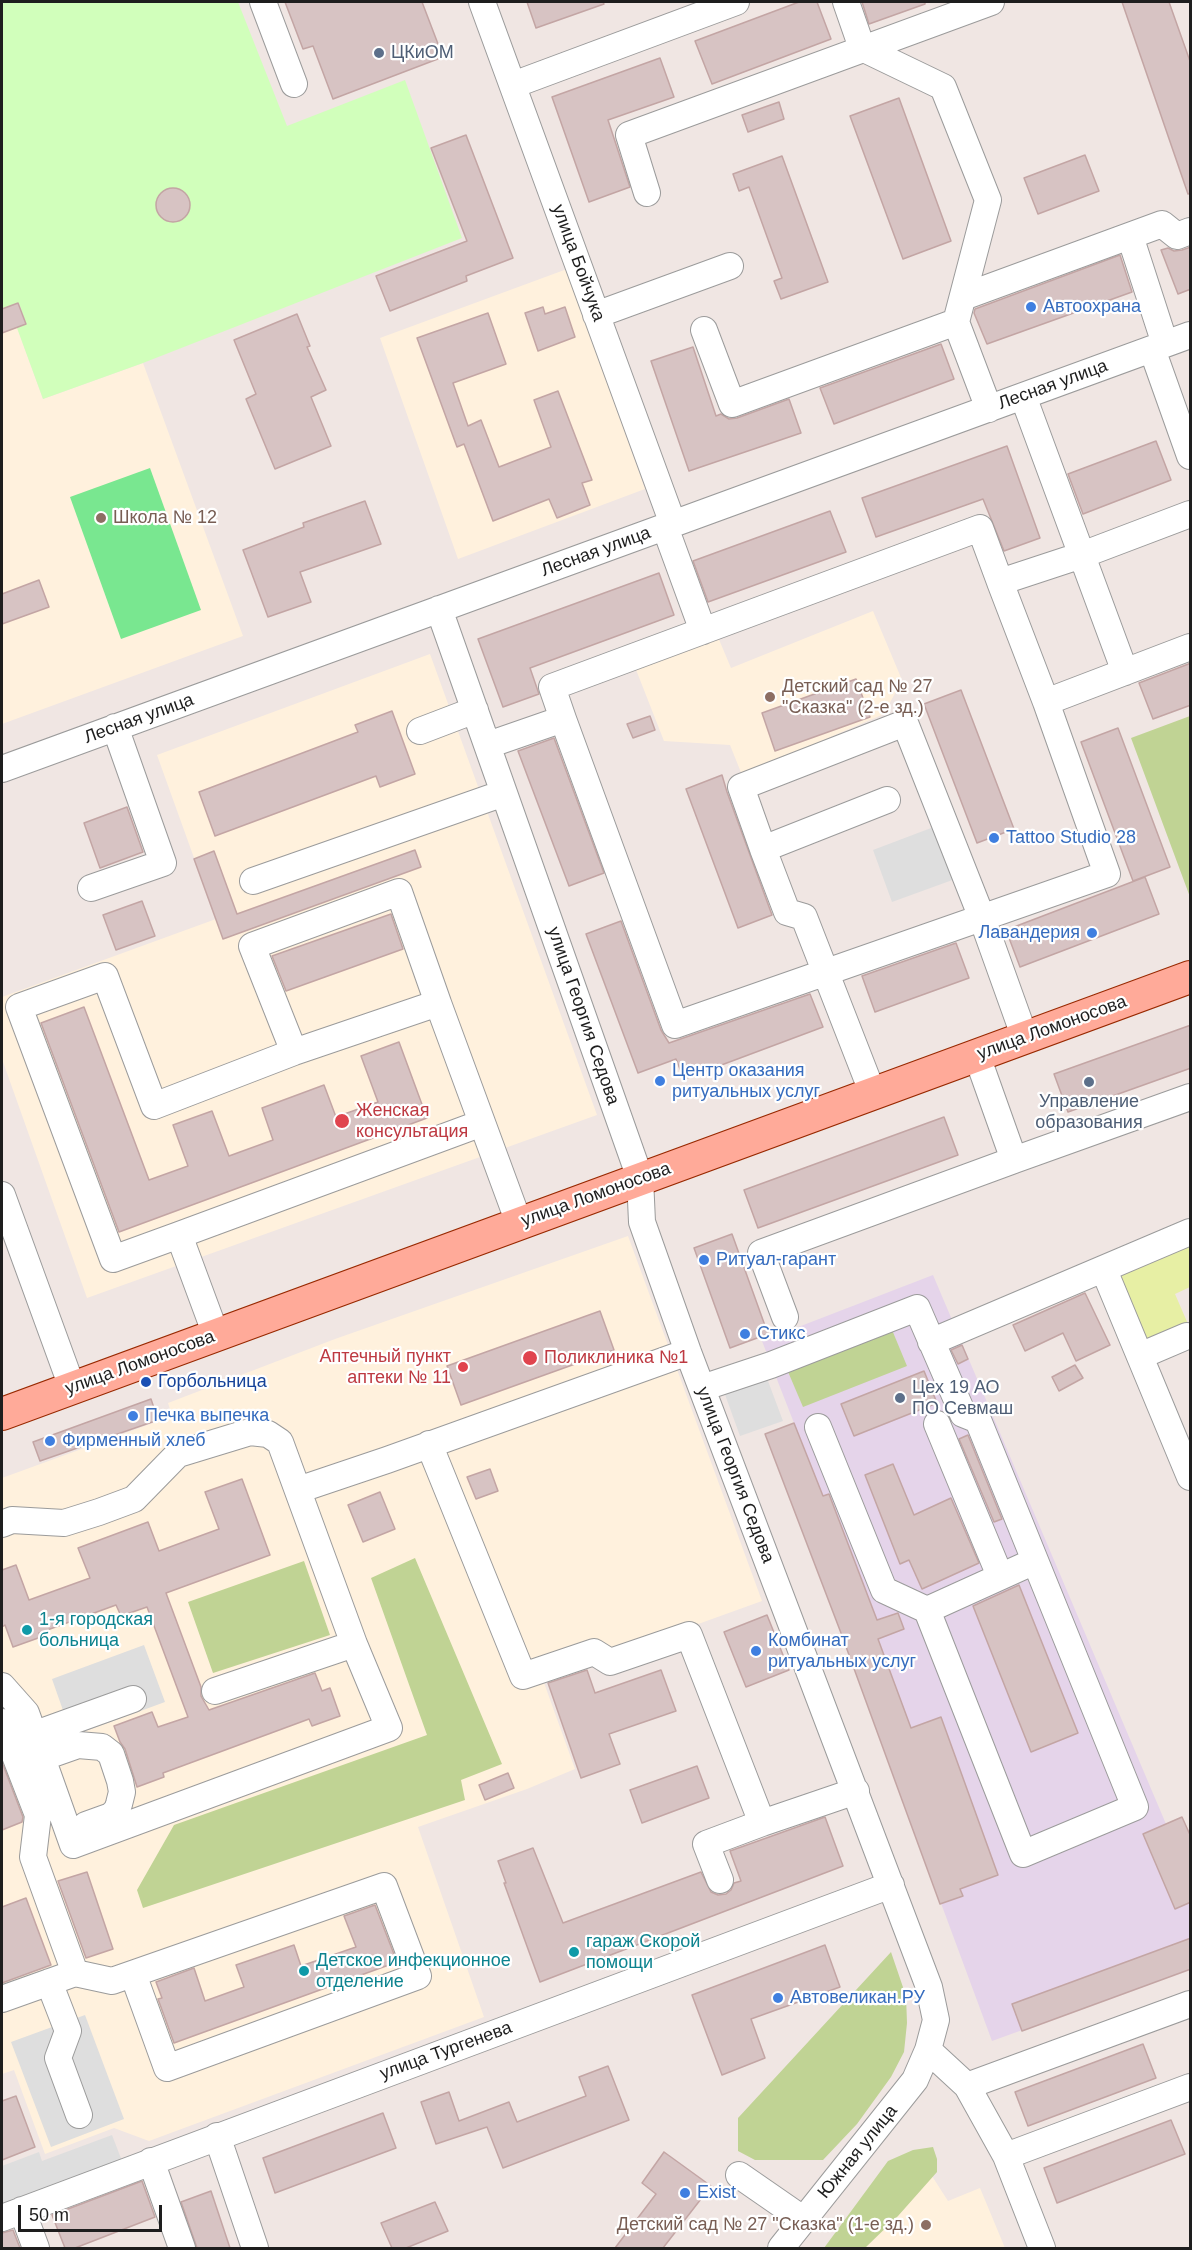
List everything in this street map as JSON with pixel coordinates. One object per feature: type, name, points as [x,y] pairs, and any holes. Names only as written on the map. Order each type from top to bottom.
[{"type":"main road","name":"улица Ломоносова","points":[[2,1414],[1191,976]]},
{"type":"street","points":[[263,2],[294,84]]},
{"type":"street","name":"улица Бойчука","points":[[482,2],[596,315],[703,631]]},
{"type":"street","points":[[513,85],[736,2]]},
{"type":"street","points":[[846,2],[862,48],[943,87],[988,200],[956,322],[989,409]]},
{"type":"street","points":[[647,193],[629,135],[991,2]]},
{"type":"street","points":[[963,297],[1162,224],[1177,236],[1191,231]]},
{"type":"street","points":[[1130,236],[1191,456]]},
{"type":"street","points":[[596,315],[730,266]]},
{"type":"street","points":[[704,330],[732,404],[956,322]]},
{"type":"street","name":"Лесная улица","points":[[2,769],[1191,335]]},
{"type":"street","points":[[1023,396],[1125,672]]},
{"type":"street","points":[[1000,582],[1082,555],[1191,514]]},
{"type":"street","points":[[980,528],[1046,702],[1107,874],[675,1025],[552,687],[703,631],[980,528]]},
{"type":"street","name":"улица Георгия Седова","points":[[439,609],[640,1178],[642,1222],[688,1352],[929,1987],[936,2020],[928,2050]]},
{"type":"street","points":[[1046,702],[1191,647]]},
{"type":"street","points":[[420,731],[475,710]]},
{"type":"street","points":[[488,746],[564,719]]},
{"type":"street","points":[[873,1094],[804,917],[787,912],[741,787],[905,723],[982,918],[1025,1038]]},
{"type":"street","points":[[91,888],[163,863],[115,728]]},
{"type":"street","points":[[253,880],[504,793]]},
{"type":"street","points":[[763,849],[886,800]]},
{"type":"street","points":[[294,1052],[252,946],[399,892],[519,1223]]},
{"type":"street","points":[[438,1003],[294,1052],[154,1106],[105,976],[19,1007],[113,1259],[482,1123]]},
{"type":"street","points":[[977,1056],[1014,1160]]},
{"type":"street","points":[[785,1317],[761,1253],[1191,1097]]},
{"type":"street","points":[[2,1195],[72,1388]]},
{"type":"street","points":[[931,1342],[1191,1232]]},
{"type":"street","points":[[179,1235],[216,1335]]},
{"type":"street","points":[[1104,1270],[1191,1477]]},
{"type":"street","points":[[702,1388],[771,1365],[917,1308],[963,1414]]},
{"type":"street","points":[[1140,1356],[1187,1336]]},
{"type":"street","points":[[298,1490],[387,1461],[688,1352]]},
{"type":"street","points":[[818,1427],[884,1590],[927,1610],[1023,1854],[1135,1807],[978,1420],[963,1414],[935,1425],[1000,1576]]},
{"type":"street","points":[[2,1524],[12,1520],[64,1522],[99,1512],[134,1499],[178,1454],[250,1432],[268,1434],[280,1442],[354,1644],[389,1728],[74,1845],[26,1713],[2,1686]]},
{"type":"street","points":[[429,1444],[523,1676],[594,1652],[610,1662],[689,1635],[762,1823]]},
{"type":"street","points":[[927,1610],[1035,1561]]},
{"type":"street","points":[[215,1691],[354,1644]]},
{"type":"street","points":[[37,1746],[133,1698]]},
{"type":"street","points":[[2,1722],[38,1815],[33,1857],[75,1972]]},
{"type":"street","points":[[37,1746],[78,1744],[102,1747],[111,1754],[122,1792],[117,1810],[111,1816],[68,1831]]},
{"type":"street","points":[[720,1880],[706,1844],[856,1791]]},
{"type":"street","name":"улица Тургенева","points":[[12,2214],[891,1885]]},
{"type":"street","points":[[2,1999],[75,1972],[112,1981],[384,1886],[418,1976],[167,2068],[133,1974]]},
{"type":"street","points":[[49,1982],[68,2031],[58,2058],[79,2115]]},
{"type":"street","points":[[967,2086],[1191,2004]]},
{"type":"street","points":[[928,2050],[967,2086],[1006,2156],[1042,2248]]},
{"type":"street","name":"Южная улица","points":[[781,2248],[915,2080],[928,2050]]},
{"type":"street","points":[[1006,2156],[1191,2087]]},
{"type":"street","points":[[218,2136],[255,2248]]},
{"type":"street","points":[[151,2161],[182,2248]]},
{"type":"street","points":[[739,2175],[804,2220]]},
{"type":"street","points":[[12,2214],[36,2248]]},
{"type":"shaded area","points":[[567,269],[645,489],[458,559],[380,338]]},
{"type":"shaded area","name":"Школа № 12","points":[[18,303],[26,324],[17,327],[43,399],[143,363],[243,636],[2,724],[2,309]]},
{"type":"shaded area","name":"Детский сад № 27 \"Сказка\" (2-е зд.)","points":[[873,611],[902,680],[884,714],[742,775],[730,745],[664,741],[633,662],[715,630],[731,668]]},
{"type":"shaded area","points":[[430,654],[597,1115],[87,1298],[2,1059],[2,997],[216,919],[157,755]]},
{"type":"shaded area","points":[[939,825],[958,878],[892,902],[873,850]]},
{"type":"shaded area","points":[[628,1236],[762,1601],[543,1680],[575,1769],[527,1789],[418,1827],[484,2017],[149,2141],[114,2128],[45,2154],[14,2070],[2,2074],[2,1478],[172,1416],[168,1403],[335,1339]]},
{"type":"shaded area","points":[[933,1275],[1166,1824],[1190,1837],[1190,1969],[992,2041],[765,1434],[794,1423],[762,1341]]},
{"type":"shaded area","points":[[765,1373],[783,1421],[740,1436],[723,1389]]},
{"type":"shaded area","points":[[144,1645],[165,1702],[72,1736],[52,1679]]},
{"type":"shaded area","points":[[85,2015],[124,2119],[51,2147],[11,2042]]},
{"type":"shaded area","points":[[112,2135],[122,2161],[2,2206],[2,2166],[39,2152],[42,2161]]},
{"type":"shaded area","name":"Детский сад № 27 \"Сказка\" (1-е зд.)","points":[[923,2162],[948,2201],[980,2188],[1005,2248],[840,2248]]},
{"type":"green space","points":[[2,2],[238,2],[287,126],[405,80],[462,238],[143,363],[43,399],[17,328],[26,324],[19,303],[2,309]]},
{"type":"green space","points":[[150,468],[201,610],[121,639],[70,497]]},
{"type":"green space","points":[[1190,716],[1190,897],[1131,738]]},
{"type":"green space","points":[[1190,1238],[1190,1287],[1175,1294],[1188,1324],[1151,1341],[1135,1337],[1117,1282],[1128,1264]]},
{"type":"green space","points":[[890,1325],[907,1366],[803,1407],[786,1367]]},
{"type":"green space","points":[[415,1558],[502,1764],[461,1780],[465,1800],[143,1908],[137,1890],[174,1825],[427,1735],[371,1578]]},
{"type":"green space","points":[[304,1561],[330,1635],[213,1673],[188,1602]]},
{"type":"green space","points":[[891,1952],[906,1996],[907,2023],[904,2052],[891,2077],[857,2124],[823,2160],[755,2160],[738,2151],[738,2118]]},
{"type":"green space","points":[[933,2147],[937,2159],[937,2172],[898,2216],[865,2248],[824,2248],[888,2161],[913,2150]]},
{"type":"building","name":"ЦКиОМ","points":[[285,2],[422,2],[443,57],[333,99],[313,46],[303,49]]},
{"type":"building","points":[[527,2],[603,2],[604,4],[536,28]]},
{"type":"building","points":[[799,2],[817,2],[831,39],[712,84],[695,41]]},
{"type":"building","points":[[862,2],[925,2],[925,4],[869,24]]},
{"type":"building","points":[[1122,2],[1169,2],[1191,64],[1191,193],[1188,194]]},
{"type":"building","points":[[660,58],[674,97],[608,120],[630,187],[589,202],[552,97]]},
{"type":"building","points":[[899,98],[951,241],[903,259],[850,116]]},
{"type":"building","points":[[779,102],[784,119],[748,132],[742,115]]},
{"type":"building","points":[[466,135],[513,258],[466,276],[467,281],[390,311],[376,276],[467,241],[431,148]]},
{"type":"building","points":[[1085,155],[1099,191],[1038,214],[1024,178]]},
{"type":"building","points":[[782,156],[828,282],[781,299],[774,281],[782,278],[749,187],[739,191],[733,174]]},
{"type":"building","points":[[173,188],[185,193],[190,205],[185,217],[173,222],[161,217],[156,205],[161,193]]},
{"type":"building","points":[[1191,247],[1191,289],[1178,294],[1161,250],[1168,248],[1174,251]]},
{"type":"building","points":[[1120,255],[1132,292],[987,344],[974,313],[975,309]]},
{"type":"building","points":[[18,303],[26,324],[2,333],[2,309]]},
{"type":"building","points":[[543,307],[545,314],[565,307],[575,337],[538,351],[525,313]]},
{"type":"building","points":[[488,313],[506,364],[453,383],[468,426],[481,420],[499,467],[551,447],[534,400],[558,391],[592,480],[582,483],[590,505],[557,518],[549,499],[493,521],[464,444],[457,447],[417,338]]},
{"type":"building","points":[[297,314],[310,346],[307,347],[326,390],[311,397],[331,446],[275,469],[246,399],[256,394],[234,340]]},
{"type":"building","points":[[941,344],[954,379],[834,424],[820,388]]},
{"type":"building","points":[[693,347],[716,416],[721,414],[729,419],[737,418],[789,399],[801,433],[689,471],[651,361]]},
{"type":"building","points":[[1156,441],[1171,480],[1083,514],[1068,474]]},
{"type":"building","points":[[1007,446],[1040,538],[1004,551],[983,499],[876,537],[862,498]]},
{"type":"building","points":[[365,501],[381,544],[300,572],[311,602],[268,617],[243,550],[304,527],[303,523]]},
{"type":"building","points":[[830,511],[846,552],[708,602],[693,561]]},
{"type":"building","points":[[659,573],[674,615],[530,668],[539,694],[503,707],[478,639]]},
{"type":"building","points":[[39,580],[49,607],[2,624],[2,594]]},
{"type":"building","points":[[1191,663],[1191,705],[1153,719],[1139,683]]},
{"type":"building","points":[[856,679],[870,717],[775,751],[762,713]]},
{"type":"building","points":[[961,690],[1014,829],[977,843],[924,704]]},
{"type":"building","points":[[392,711],[415,774],[380,787],[376,776],[215,836],[199,792],[358,732],[355,725]]},
{"type":"building","points":[[650,716],[655,730],[633,738],[627,724]]},
{"type":"building","points":[[1118,728],[1170,867],[1133,881],[1081,742]]},
{"type":"building","points":[[554,738],[604,873],[569,886],[518,751]]},
{"type":"building","points":[[722,775],[772,915],[738,928],[686,789]]},
{"type":"building","points":[[127,807],[143,852],[100,868],[84,823]]},
{"type":"building","points":[[415,850],[421,867],[223,939],[194,859],[214,851],[237,914]]},
{"type":"building","points":[[1145,877],[1159,914],[1020,967],[1006,930]]},
{"type":"building","points":[[142,901],[155,936],[116,950],[103,915]]},
{"type":"building","points":[[391,914],[403,949],[286,991],[272,956]]},
{"type":"building","points":[[621,921],[661,1030],[669,1043],[810,994],[823,1027],[684,1079],[676,1059],[638,1073],[586,934]]},
{"type":"building","points":[[956,943],[969,978],[875,1012],[862,976]]},
{"type":"building","name":"Женская консультация","points":[[84,1007],[149,1180],[188,1166],[173,1125],[212,1111],[229,1156],[273,1140],[262,1108],[324,1085],[336,1117],[378,1102],[361,1056],[399,1042],[427,1118],[119,1232],[41,1023]]},
{"type":"building","points":[[1191,1025],[1191,1068],[1068,1112],[1054,1074]]},
{"type":"building","points":[[944,1117],[958,1155],[758,1228],[744,1190]]},
{"type":"building","points":[[732,1234],[768,1334],[730,1348],[694,1248]]},
{"type":"building","points":[[1085,1293],[1110,1345],[1076,1361],[1063,1333],[1025,1351],[1013,1325]]},
{"type":"building","name":"Поликлиника №1","points":[[600,1311],[614,1350],[461,1405],[447,1366]]},
{"type":"building","points":[[962,1345],[968,1359],[958,1364],[951,1350]]},
{"type":"building","points":[[1075,1365],[1083,1378],[1059,1391],[1052,1377]]},
{"type":"building","points":[[924,1371],[937,1403],[854,1436],[841,1404]]},
{"type":"building","points":[[151,1399],[158,1420],[40,1461],[33,1442]]},
{"type":"building","points":[[794,1423],[823,1496],[829,1494],[877,1620],[898,1613],[904,1629],[878,1639],[911,1728],[941,1717],[998,1875],[960,1889],[963,1896],[940,1904],[765,1434]]},
{"type":"building","points":[[968,1435],[1002,1519],[994,1522],[959,1439]]},
{"type":"building","points":[[893,1464],[914,1515],[951,1498],[979,1563],[922,1589],[909,1560],[900,1564],[865,1475]]},
{"type":"building","points":[[490,1469],[498,1491],[476,1499],[467,1477]]},
{"type":"building","name":"1-я городская больница","points":[[242,1479],[270,1555],[166,1593],[201,1687],[201,1696],[209,1710],[315,1673],[322,1691],[330,1688],[340,1716],[312,1726],[309,1719],[163,1773],[164,1777],[137,1787],[125,1749],[114,1726],[152,1712],[158,1727],[188,1717],[147,1607],[121,1616],[116,1605],[39,1633],[41,1637],[13,1647],[5,1625],[2,1627],[2,1570],[16,1565],[29,1600],[90,1578],[78,1548],[148,1522],[159,1551],[219,1529],[205,1492]]},
{"type":"building","points":[[380,1492],[395,1529],[363,1542],[348,1505]]},
{"type":"building","points":[[1019,1585],[1078,1733],[1031,1752],[973,1606]]},
{"type":"building","name":"Комбинат ритуальных услуг","points":[[767,1615],[789,1670],[746,1687],[724,1632]]},
{"type":"building","points":[[587,1670],[595,1693],[661,1670],[676,1711],[609,1734],[620,1764],[581,1778],[548,1683]]},
{"type":"building","points":[[2,1762],[23,1817],[22,1822],[2,1830]]},
{"type":"building","points":[[697,1766],[709,1798],[642,1823],[630,1790]]},
{"type":"building","points":[[508,1773],[514,1788],[485,1800],[479,1785]]},
{"type":"building","name":"гараж Скорой помощи","points":[[825,1817],[843,1866],[540,1982],[498,1861],[533,1848],[563,1923],[701,1872],[711,1892],[718,1895],[726,1894],[734,1883],[741,1881],[730,1851]]},
{"type":"building","points":[[1182,1817],[1191,1837],[1191,1902],[1175,1909],[1143,1834]]},
{"type":"building","points":[[87,1872],[113,1949],[86,1958],[58,1881]]},
{"type":"building","points":[[26,1898],[51,1965],[2,1983],[2,1907]]},
{"type":"building","name":"Детское инфекционное отделение","points":[[375,1905],[397,1962],[174,2043],[158,1999],[162,1998],[156,1982],[194,1968],[205,2001],[244,1987],[236,1965],[294,1945],[301,1966],[356,1947],[344,1916]]},
{"type":"building","points":[[1191,1938],[1191,1969],[1022,2031],[1012,2004]]},
{"type":"building","points":[[825,1945],[840,1987],[751,2019],[765,2058],[722,2075],[692,1995]]},
{"type":"building","points":[[1143,2044],[1156,2078],[1028,2126],[1015,2092]]},
{"type":"building","points":[[608,2066],[629,2120],[503,2168],[487,2127],[436,2144],[421,2102],[449,2092],[459,2121],[509,2102],[517,2122],[586,2096],[579,2077]]},
{"type":"building","points":[[16,2096],[35,2147],[2,2160],[2,2101]]},
{"type":"building","points":[[383,2113],[396,2148],[275,2193],[263,2158]]},
{"type":"building","points":[[1171,2120],[1185,2154],[1057,2203],[1044,2168]]},
{"type":"building","points":[[664,2152],[711,2186],[663,2248],[615,2248],[656,2194],[642,2183]]},
{"type":"building","points":[[142,2181],[155,2217],[75,2248],[65,2248],[52,2215]]},
{"type":"building","points":[[211,2191],[230,2248],[197,2248],[181,2202]]},
{"type":"building","points":[[435,2202],[448,2231],[406,2248],[392,2248],[381,2223]]},
{"type":"building","points":[[13,2230],[20,2248],[2,2248],[2,2233]]},
{"type":"place","name":"ЦКиОМ","points":[[379,53]]},
{"type":"place","name":"Автоохрана","points":[[1031,307]]},
{"type":"place","name":"Школа № 12","points":[[101,518]]},
{"type":"place","name":"Детский сад № 27 \"Сказка\" (2-е зд.)","points":[[770,697]]},
{"type":"place","name":"Tattoo Studio 28","points":[[994,838]]},
{"type":"place","name":"Лавандерия","points":[[1092,933]]},
{"type":"place","name":"Центр оказания ритуальных услуг","points":[[660,1081]]},
{"type":"place","name":"Управление образования","points":[[1089,1082]]},
{"type":"place","name":"Женская консультация","points":[[342,1121]]},
{"type":"place","name":"Ритуал-гарант","points":[[704,1260]]},
{"type":"place","name":"Стикс","points":[[745,1334]]},
{"type":"place","name":"Поликлиника №1","points":[[530,1358]]},
{"type":"place","name":"Аптечный пункт аптеки № 11","points":[[463,1367]]},
{"type":"place","name":"Горбольница","points":[[146,1382]]},
{"type":"place","name":"Цех 19 АО ПО Севмаш","points":[[900,1398]]},
{"type":"place","name":"Печка выпечка","points":[[133,1416]]},
{"type":"place","name":"Фирменный хлеб","points":[[50,1441]]},
{"type":"place","name":"1-я городская больница","points":[[27,1630]]},
{"type":"place","name":"Комбинат ритуальных услуг","points":[[756,1651]]},
{"type":"place","name":"гараж Скорой помощи","points":[[574,1952]]},
{"type":"place","name":"Детское инфекционное отделение","points":[[304,1971]]},
{"type":"place","name":"Автовеликан.РУ","points":[[778,1998]]},
{"type":"place","name":"Exist","points":[[685,2193]]},
{"type":"place","name":"Детский сад № 27 \"Сказка\" (1-е зд.)","points":[[926,2225]]}]
